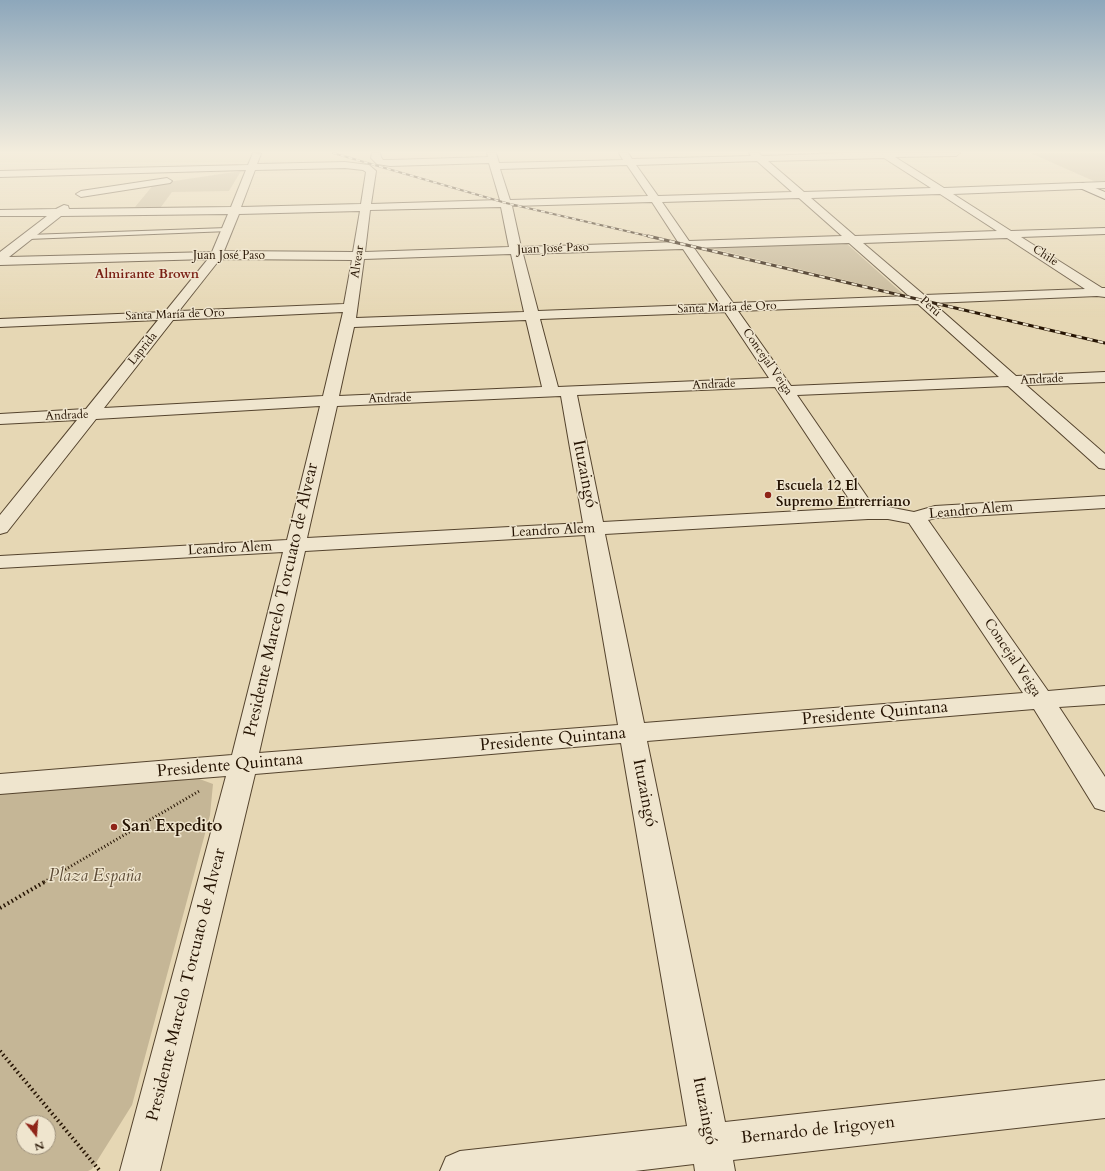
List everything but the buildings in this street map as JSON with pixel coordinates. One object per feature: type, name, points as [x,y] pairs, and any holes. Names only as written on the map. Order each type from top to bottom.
[{"type":"street","points":[[0,260],[64,208]]},
{"type":"street","points":[[137,211],[140,208]]},
{"type":"street","points":[[0,213],[338,208]]},
{"type":"street","name":"Alvear","points":[[349,316],[366,208]]},
{"type":"street","name":"Ituzaingó","points":[[507,208],[532,316],[560,392],[595,529],[713,1157]]},
{"type":"street","name":"Concejal Veiga","points":[[661,208],[685,245],[784,386],[868,513]]},
{"type":"street","name":"Perú","points":[[815,208],[922,300],[1105,464]]},
{"type":"street","name":"Chile","points":[[970,208],[1103,293]]},
{"type":"street","name":"Laprida","points":[[0,528],[217,256],[236,210]]},
{"type":"street","name":"Juan José Paso","points":[[0,260],[217,256],[359,256],[1105,231]]},
{"type":"street","name":"Santa María de Oro","points":[[0,323],[170,315],[532,316],[1103,293]]},
{"type":"street","name":"Presidente Marcelo Torcuato de Alvear","points":[[140,1171],[243,765],[330,402],[349,316]]},
{"type":"street","name":"Andrade","points":[[0,419],[560,392],[1013,381],[1105,377]]},
{"type":"street","name":"Leandro Alem","points":[[0,562],[868,513],[888,513],[916,518],[935,512],[1105,502]]},
{"type":"street","name":"Concejal Veiga","points":[[916,518],[1041,700],[1105,800]]},
{"type":"street","name":"Presidente Quintana","points":[[0,784],[1105,695]]},
{"type":"street","name":"Bernardo de Irigoyen","points":[[460,1171],[713,1157],[1105,1099]]},
{"type":"lane","points":[[28,237],[227,230]]},
{"type":"path","points":[[0,908],[202,789]]},
{"type":"path","points":[[0,1051],[100,1171]]},
{"type":"green space","points":[[846,243],[903,294],[710,248]]},
{"type":"green space","name":"Plaza España","points":[[186,774],[213,784],[210,815],[132,1105],[92,1169],[88,1171],[0,1171],[0,789]]},
{"type":"railway","points":[[526,208],[652,237]]},
{"type":"railway","points":[[648,236],[1105,343]]},
{"type":"place","name":"Escuela 12 El Supremo Entrerriano","points":[[768,495]]},
{"type":"place","name":"San Expedito","points":[[114,827]]},
{"type":"district","name":"Almirante Brown","points":[[147,275]]}]
